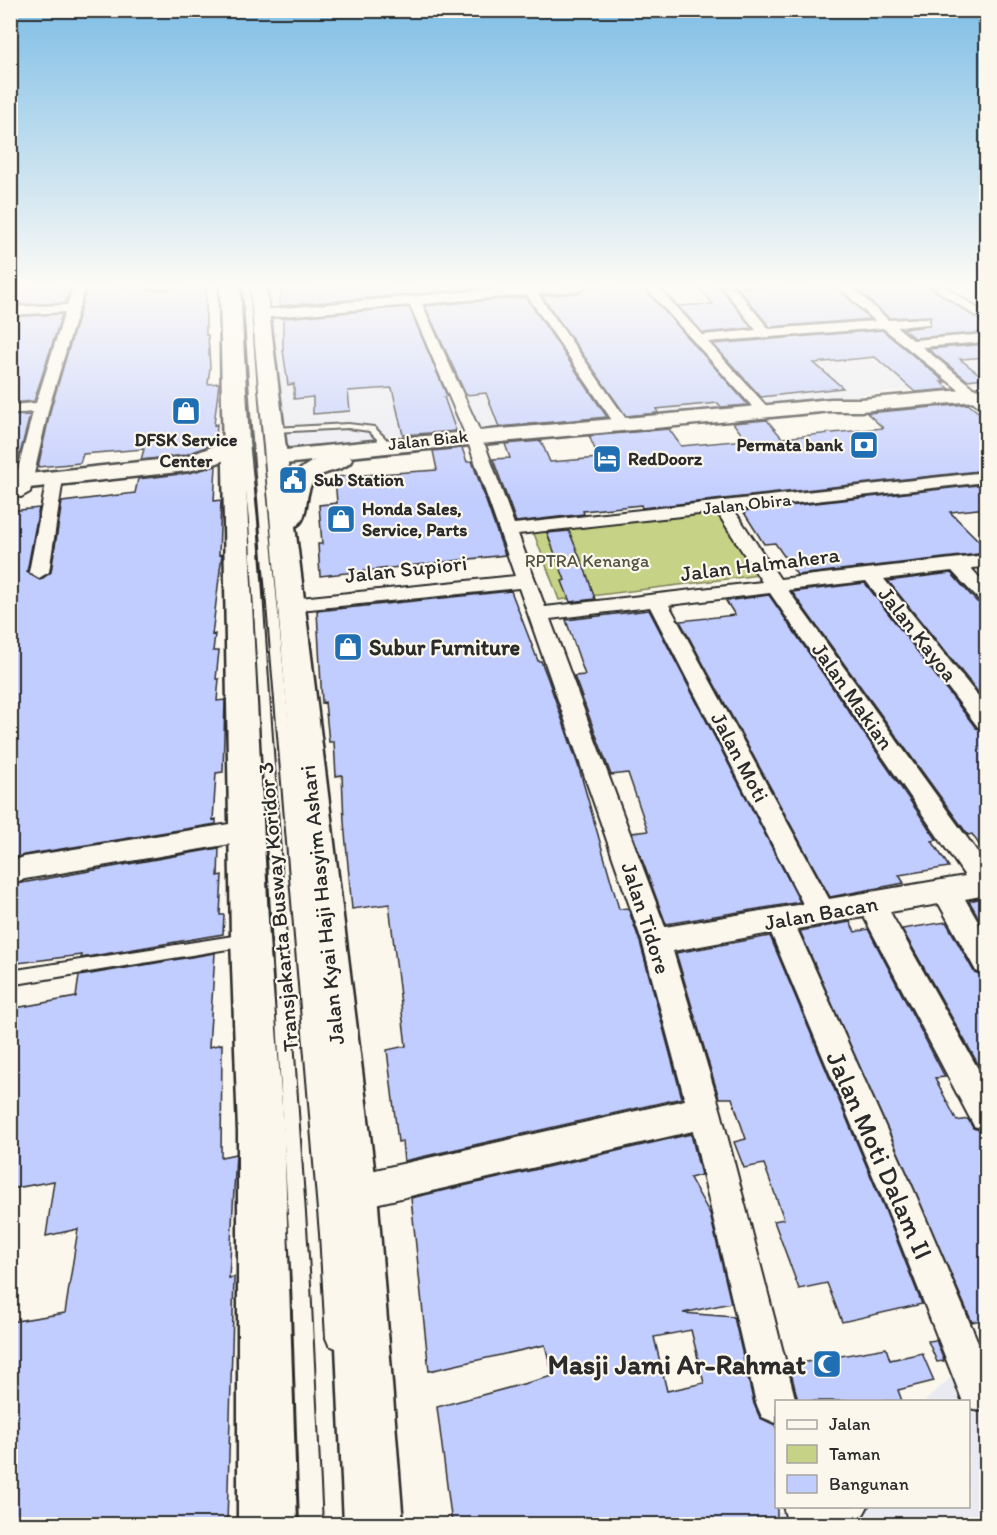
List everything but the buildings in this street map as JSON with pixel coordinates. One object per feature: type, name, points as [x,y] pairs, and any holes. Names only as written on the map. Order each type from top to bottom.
[{"type":"main road","points":[[230,359],[250,939],[261,1132],[268,1524]]},
{"type":"main road","name":"Jalan Kyai Haji Hasyim Ashari","points":[[266,359],[353,1192],[374,1524]]},
{"type":"main road","name":"Jalan Biak","points":[[276,452],[341,460],[552,429],[623,426],[764,411],[831,405],[861,405],[980,393]]},
{"type":"main road","name":"Jalan Biak","points":[[276,452],[475,440]]},
{"type":"main road","points":[[54,484],[188,464],[208,458],[233,465]]},
{"type":"main road","points":[[285,550],[293,501],[303,475],[318,466],[341,460]]},
{"type":"main road","points":[[17,488],[188,474],[214,475],[233,465]]},
{"type":"street","points":[[17,488],[57,359]]},
{"type":"street","name":"Jalan Tidore","points":[[440,359],[475,440],[540,614],[656,941],[705,1112],[744,1279],[776,1400]]},
{"type":"street","points":[[577,359],[623,426]]},
{"type":"street","points":[[716,359],[764,411]]},
{"type":"street","points":[[931,359],[980,393]]},
{"type":"street","points":[[10,410],[42,407]]},
{"type":"street","name":"Jalan Obira","points":[[508,530],[987,477]]},
{"type":"street","points":[[39,573],[54,484]]},
{"type":"street","name":"Jalan Makian","points":[[722,507],[775,586],[986,884]]},
{"type":"street","name":"Jalan Halmahera","points":[[540,614],[987,561]]},
{"type":"street","points":[[957,565],[987,596]]},
{"type":"street","name":"Jalan Supiori","points":[[290,599],[524,575]]},
{"type":"street","name":"Jalan Kayoa","points":[[871,575],[987,721]]},
{"type":"street","name":"Jalan Moti","points":[[657,601],[822,913]]},
{"type":"street","points":[[10,873],[24,868],[248,831]]},
{"type":"street","name":"Jalan Bacan","points":[[656,941],[986,884]]},
{"type":"street","points":[[946,891],[987,962]]},
{"type":"street","points":[[871,904],[987,1114]]},
{"type":"street","name":"Jalan Moti Dalam II","points":[[779,920],[903,1205],[978,1393]]},
{"type":"street","points":[[353,1192],[705,1112]]},
{"type":"street","points":[[804,1508],[808,1524]]},
{"type":"street","points":[[826,1524],[845,1508]]},
{"type":"lane","name":"Transjakarta Busway Koridor 3","points":[[240,359],[244,441],[253,521],[301,1285],[311,1524]]},
{"type":"lane","name":"Transjakarta Busway Koridor 3","points":[[251,359],[329,1234],[337,1353]]},
{"type":"lane","points":[[10,978],[250,939]]},
{"type":"shaded area","points":[[273,359],[986,359],[986,382],[281,454]]},
{"type":"shaded area","points":[[986,1345],[986,1524],[742,1524],[797,1508],[970,1508],[970,1400],[926,1400]]},
{"type":"green space","name":"RPTRA Kenanga","points":[[716,513],[760,575],[559,600],[533,531]]},
{"type":"place","name":"DFSK Service Center","points":[[186,411]]},
{"type":"place","name":"Permata bank","points":[[864,445]]},
{"type":"place","name":"RedDoorz","points":[[607,459]]},
{"type":"place","name":"Sub Station","points":[[293,480]]},
{"type":"place","name":"Honda Sales, Service, Parts","points":[[341,519]]},
{"type":"place","name":"Subur Furniture","points":[[348,647]]},
{"type":"place","name":"Masji Jami Ar-Rahmat","points":[[827,1364]]}]
